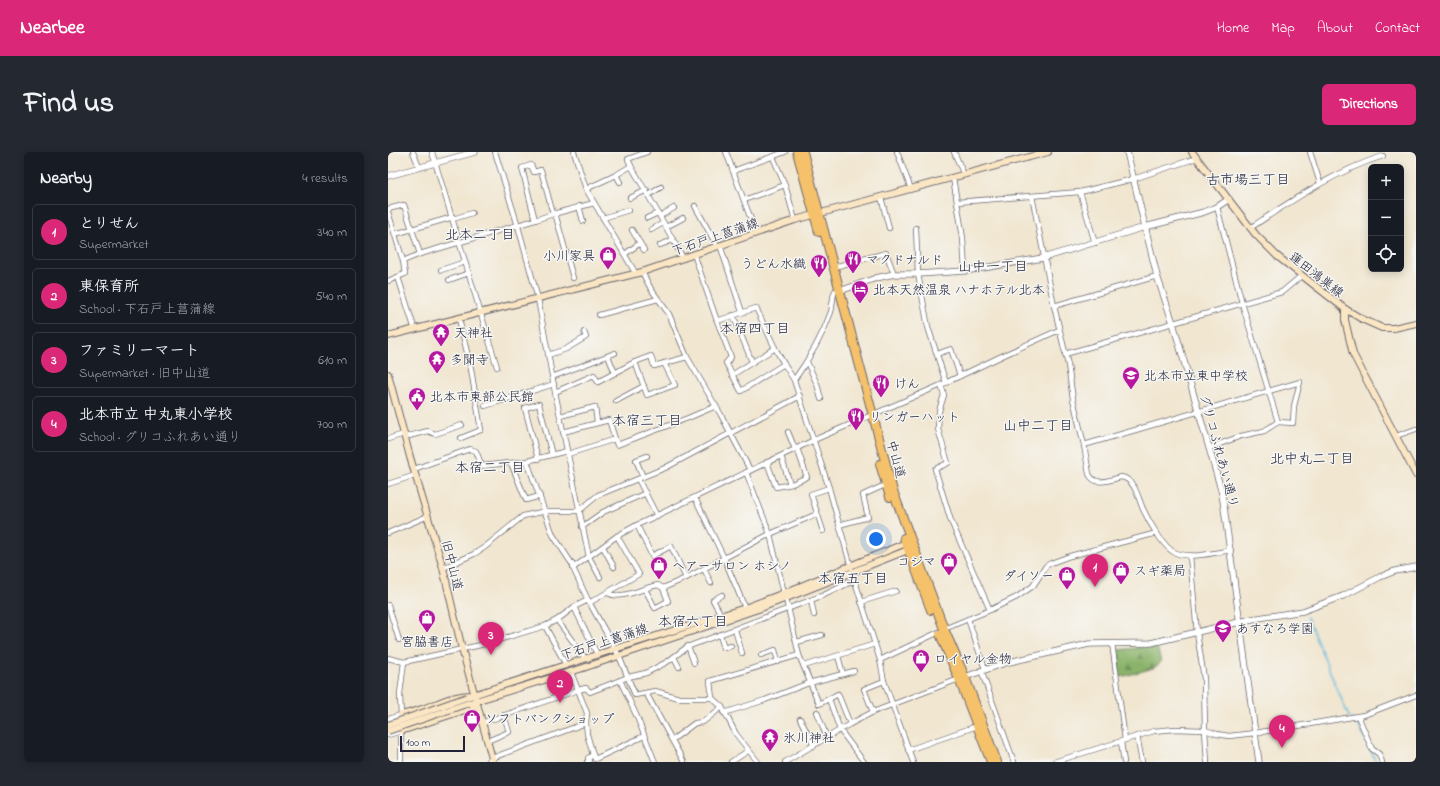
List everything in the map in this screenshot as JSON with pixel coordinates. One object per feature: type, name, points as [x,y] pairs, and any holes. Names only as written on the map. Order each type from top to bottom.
[{"type":"highway","name":"中山道","points":[[798,152],[834,267],[838,291]]},
{"type":"highway","name":"中山道","points":[[803,152],[817,214],[870,415],[909,546]]},
{"type":"highway","name":"中山道","points":[[870,415],[885,486],[941,630],[997,762]]},
{"type":"highway","name":"中山道","points":[[962,678],[976,726],[991,762]]},
{"type":"main road","name":"下石戸上菖蒲線","points":[[388,336],[640,273],[795,220],[1048,152]]},
{"type":"main road","name":"蓮田鴻巣線","points":[[1192,152],[1250,228],[1277,256],[1344,309],[1353,354],[1416,475]]},
{"type":"main road","points":[[1344,309],[1362,320],[1382,328],[1394,328],[1416,323]]},
{"type":"main road","name":"旧中山道","points":[[388,374],[404,436],[443,568],[491,761]]},
{"type":"main road","name":"下石戸上菖蒲線","points":[[468,700],[476,700],[619,656],[785,596],[909,546]]},
{"type":"main road","name":"下石戸上菖蒲線","points":[[476,700],[566,665],[615,648],[721,615],[747,610]]},
{"type":"main road","points":[[401,715],[425,708],[445,699],[462,695],[476,700]]},
{"type":"main road","points":[[388,725],[468,700]]},
{"type":"main road","points":[[388,731],[468,700]]},
{"type":"main road","points":[[401,731],[476,700]]},
{"type":"street","points":[[413,152],[419,167]]},
{"type":"street","points":[[432,152],[497,367]]},
{"type":"street","points":[[388,176],[475,152]]},
{"type":"street","points":[[495,152],[518,226],[538,299],[582,526],[589,557],[600,577]]},
{"type":"street","points":[[574,152],[586,189],[624,254],[640,273],[669,314],[688,357],[731,432],[748,471],[770,534],[799,655],[809,682],[819,704],[838,694],[850,724]]},
{"type":"street","points":[[647,152],[628,159],[648,192],[664,225],[683,258]]},
{"type":"street","points":[[726,152],[756,233]]},
{"type":"street","points":[[733,171],[785,152]]},
{"type":"street","points":[[897,152],[911,189]]},
{"type":"street","points":[[954,152],[964,175]]},
{"type":"street","name":"グリコふれあい通り","points":[[1127,152],[1157,276],[1173,323],[1222,493],[1259,762]]},
{"type":"street","points":[[1310,152],[1320,183]]},
{"type":"street","points":[[1250,228],[1320,183],[1363,162],[1384,156]]},
{"type":"street","points":[[773,157],[785,185],[795,220]]},
{"type":"street","points":[[957,202],[1080,192],[1133,179],[1197,158]]},
{"type":"street","points":[[535,220],[522,168],[531,165],[534,172],[541,170],[573,278]]},
{"type":"street","points":[[586,189],[631,166]]},
{"type":"street","points":[[616,175],[620,182]]},
{"type":"street","points":[[953,178],[962,238],[964,271]]},
{"type":"street","points":[[744,200],[785,185]]},
{"type":"street","points":[[630,198],[662,187]]},
{"type":"street","points":[[1080,192],[1095,243]]},
{"type":"street","points":[[1032,196],[1043,258],[1070,374],[1071,401],[1084,444],[1091,478],[1096,482],[1121,478],[1129,481],[1136,489],[1143,510],[1157,533],[1169,549],[1174,553],[1190,556],[1231,550]]},
{"type":"street","points":[[881,197],[889,228]]},
{"type":"street","points":[[794,380],[814,350],[832,310],[833,296],[838,291],[876,278],[894,274],[964,271],[1043,258],[1145,227],[1204,212],[1217,207],[1229,199]]},
{"type":"street","points":[[404,261],[420,254],[518,226],[554,213],[594,202]]},
{"type":"street","points":[[388,281],[405,274],[404,261],[395,234],[389,222],[388,210],[404,205],[420,254]]},
{"type":"street","points":[[579,206],[583,221]]},
{"type":"street","points":[[695,206],[719,245],[742,312]]},
{"type":"street","points":[[1217,207],[1242,303],[1278,422]]},
{"type":"street","points":[[648,218],[674,208]]},
{"type":"street","points":[[603,218],[629,210]]},
{"type":"street","points":[[395,234],[472,213]]},
{"type":"street","points":[[651,230],[683,218]]},
{"type":"street","points":[[916,228],[918,274],[928,327],[937,354],[944,384],[944,395],[939,411],[938,429],[948,463],[935,469],[951,521],[990,610]]},
{"type":"street","points":[[632,230],[644,250]]},
{"type":"street","points":[[660,245],[673,240]]},
{"type":"street","points":[[624,254],[640,243]]},
{"type":"street","points":[[834,267],[886,253],[894,274]]},
{"type":"street","points":[[694,254],[731,357],[726,363],[742,391],[784,364]]},
{"type":"street","points":[[441,270],[465,262]]},
{"type":"street","points":[[449,280],[468,273]]},
{"type":"street","points":[[1054,306],[1157,276]]},
{"type":"street","points":[[1066,354],[1282,292],[1301,276]]},
{"type":"street","points":[[398,277],[415,330]]},
{"type":"street","points":[[599,315],[658,299]]},
{"type":"street","points":[[717,321],[756,308],[775,348],[794,380],[829,488],[861,602],[880,660],[884,681],[891,704],[913,762]]},
{"type":"street","points":[[733,315],[752,362]]},
{"type":"street","points":[[459,319],[471,369],[481,430],[461,438]]},
{"type":"street","points":[[574,567],[617,536],[637,525],[796,448],[944,384],[1059,330]]},
{"type":"street","points":[[548,355],[566,348],[586,337],[584,332]]},
{"type":"street","points":[[732,375],[775,348]]},
{"type":"street","points":[[937,354],[951,349],[960,376]]},
{"type":"street","points":[[552,377],[615,353]]},
{"type":"street","points":[[608,356],[615,373]]},
{"type":"street","points":[[555,392],[594,375],[598,382],[635,362],[651,356],[654,366],[688,357]]},
{"type":"street","points":[[635,362],[647,395],[675,385],[664,363]]},
{"type":"street","points":[[807,362],[817,384],[821,399]]},
{"type":"street","points":[[1084,444],[1300,382],[1294,406],[1293,423],[1278,422],[1264,431],[1241,436],[1209,448]]},
{"type":"street","points":[[485,406],[554,384]]},
{"type":"street","points":[[616,401],[644,386]]},
{"type":"street","points":[[443,568],[474,554],[485,547],[523,516],[546,511],[579,511],[598,496],[664,468],[800,396]]},
{"type":"street","points":[[538,459],[525,408],[539,404],[552,455]]},
{"type":"street","points":[[564,432],[609,420],[617,445],[716,406]]},
{"type":"street","points":[[560,416],[595,407],[598,422]]},
{"type":"street","points":[[388,439],[428,431],[435,434],[462,426]]},
{"type":"street","points":[[1396,436],[1416,428]]},
{"type":"street","points":[[767,462],[776,487],[790,484],[807,477],[788,432]]},
{"type":"street","points":[[388,484],[470,449],[476,451],[482,466],[538,459],[615,440]]},
{"type":"street","points":[[647,456],[636,460],[646,493],[657,516]]},
{"type":"street","points":[[781,456],[790,484]]},
{"type":"street","points":[[527,461],[546,511],[553,535],[574,567],[573,568],[589,601],[619,656],[635,694],[655,691],[679,698],[712,698]]},
{"type":"street","points":[[511,463],[526,500],[540,496]]},
{"type":"street","points":[[839,525],[868,517],[863,495],[885,486]]},
{"type":"street","points":[[823,532],[811,494],[829,488]]},
{"type":"street","points":[[582,526],[603,512],[646,493]]},
{"type":"street","points":[[695,498],[753,623]]},
{"type":"street","points":[[663,588],[704,569],[770,534],[817,514]]},
{"type":"street","points":[[388,533],[428,516]]},
{"type":"street","points":[[637,525],[652,556],[672,546],[686,578]]},
{"type":"street","points":[[880,660],[941,630],[990,610],[1017,596],[1033,586],[1046,566],[1051,563],[1070,556],[1157,533]]},
{"type":"street","points":[[388,658],[404,662],[485,644],[545,626],[557,620],[574,607],[608,593],[639,574],[617,536]]},
{"type":"street","points":[[603,547],[614,567]]},
{"type":"street","points":[[1190,556],[1197,633],[1204,679],[1207,762]]},
{"type":"street","points":[[784,762],[873,712],[1004,662],[1089,644],[1151,643],[1240,622],[1270,616],[1287,615],[1303,611],[1343,596],[1395,571],[1416,567]]},
{"type":"street","points":[[704,569],[711,583]]},
{"type":"street","points":[[482,723],[578,690],[586,688],[590,692],[628,677],[646,673],[667,662],[688,646],[753,623],[811,600],[855,580]]},
{"type":"street","points":[[608,593],[612,596],[616,596],[645,589],[658,584],[663,588],[668,601],[654,608],[645,589]]},
{"type":"street","points":[[861,602],[896,591]]},
{"type":"street","points":[[721,615],[713,600],[722,595]]},
{"type":"street","points":[[811,600],[814,615]]},
{"type":"street","points":[[388,605],[399,640]]},
{"type":"street","points":[[574,607],[597,654]]},
{"type":"street","points":[[968,619],[983,670],[1014,762]]},
{"type":"street","points":[[557,620],[585,658]]},
{"type":"street","points":[[545,626],[566,665]]},
{"type":"street","points":[[735,630],[742,653]]},
{"type":"street","points":[[720,635],[724,648],[731,646]]},
{"type":"street","points":[[797,642],[822,635]]},
{"type":"street","points":[[1112,643],[1124,762]]},
{"type":"street","points":[[804,666],[875,644]]},
{"type":"street","points":[[688,646],[694,663]]},
{"type":"street","points":[[761,655],[775,650],[778,662]]},
{"type":"street","points":[[758,762],[736,734],[722,707],[712,698],[710,681],[799,655]]},
{"type":"street","points":[[674,656],[679,667]]},
{"type":"street","points":[[838,656],[843,674]]},
{"type":"street","points":[[401,762],[400,694],[404,662]]},
{"type":"street","points":[[724,713],[765,700],[809,682],[854,671]]},
{"type":"street","points":[[571,672],[587,713],[587,734],[595,759],[644,736]]},
{"type":"street","points":[[620,680],[655,762]]},
{"type":"street","points":[[873,712],[864,688],[884,681]]},
{"type":"street","points":[[646,693],[684,762]]},
{"type":"street","points":[[1054,762],[1154,731],[1175,729],[1205,730],[1229,736],[1255,733],[1358,716],[1416,695]]},
{"type":"street","points":[[830,699],[840,730],[864,762]]},
{"type":"street","points":[[672,740],[695,723],[703,722],[722,707]]},
{"type":"street","points":[[817,712],[827,738]]},
{"type":"street","points":[[388,719],[401,715]]},
{"type":"street","points":[[487,741],[509,732],[504,715]]},
{"type":"street","points":[[1358,716],[1372,748],[1379,754],[1382,762]]},
{"type":"street","points":[[800,719],[814,746]]},
{"type":"street","points":[[491,761],[586,723]]},
{"type":"street","points":[[908,750],[976,726]]},
{"type":"street","points":[[388,736],[401,731]]},
{"type":"street","points":[[1137,736],[1142,762]]},
{"type":"street","points":[[731,762],[748,751]]},
{"type":"street","points":[[587,762],[589,761],[588,758],[593,755]]},
{"type":"street","points":[[602,756],[605,762]]},
{"type":"street","points":[[793,758],[797,762]]},
{"type":"green space","points":[[1157,646],[1161,662],[1154,668],[1121,677],[1116,650]]},
{"type":"waterway","points":[[1307,617],[1349,717]]},
{"type":"waterway","points":[[1352,719],[1357,722],[1376,762]]},
{"type":"place","name":"小川家具","points":[[608,270]]},
{"type":"place","name":"マクドナルド","points":[[853,274]]},
{"type":"place","name":"うどん水織","points":[[819,278]]},
{"type":"place","name":"北本天然温泉 ハナホテル北本","points":[[860,304]]},
{"type":"place","name":"天神社","points":[[441,347]]},
{"type":"place","name":"多聞寺","points":[[437,374]]},
{"type":"place","name":"北本市立東中学校","points":[[1131,390]]},
{"type":"place","name":"けん","points":[[881,398]]},
{"type":"place","name":"北本市東部公民館","points":[[417,411]]},
{"type":"place","name":"リンガーハット","points":[[856,431]]},
{"type":"place","name":"コジマ","points":[[949,576]]},
{"type":"place","name":"ヘアーサロン ホシノ","points":[[659,580]]},
{"type":"place","name":"スギ薬局","points":[[1121,585]]},
{"type":"place","name":"とりせん","points":[[1095,587]]},
{"type":"place","name":"ダイソー","points":[[1067,590]]},
{"type":"place","name":"宮脇書店","points":[[427,633]]},
{"type":"place","name":"あすなろ学園","points":[[1223,643]]},
{"type":"place","name":"ファミリーマート","points":[[491,655]]},
{"type":"place","name":"ロイヤル金物","points":[[921,673]]},
{"type":"place","name":"東保育所","points":[[560,703]]},
{"type":"place","name":"ソフトバンクショップ","points":[[472,733]]},
{"type":"place","name":"北本市立 中丸東小学校","points":[[1282,748]]},
{"type":"place","name":"氷川神社","points":[[770,752]]},
{"type":"district","name":"古市場三丁目","points":[[1248,179]]},
{"type":"district","name":"北本二丁目","points":[[480,234]]},
{"type":"district","name":"山中一丁目","points":[[993,266]]},
{"type":"district","name":"本宿四丁目","points":[[755,328]]},
{"type":"district","name":"本宿三丁目","points":[[647,420]]},
{"type":"district","name":"山中二丁目","points":[[1038,425]]},
{"type":"district","name":"北中丸二丁目","points":[[1312,458]]},
{"type":"district","name":"本宿二丁目","points":[[490,467]]},
{"type":"district","name":"本宿五丁目","points":[[853,578]]},
{"type":"district","name":"本宿六丁目","points":[[693,621]]}]
